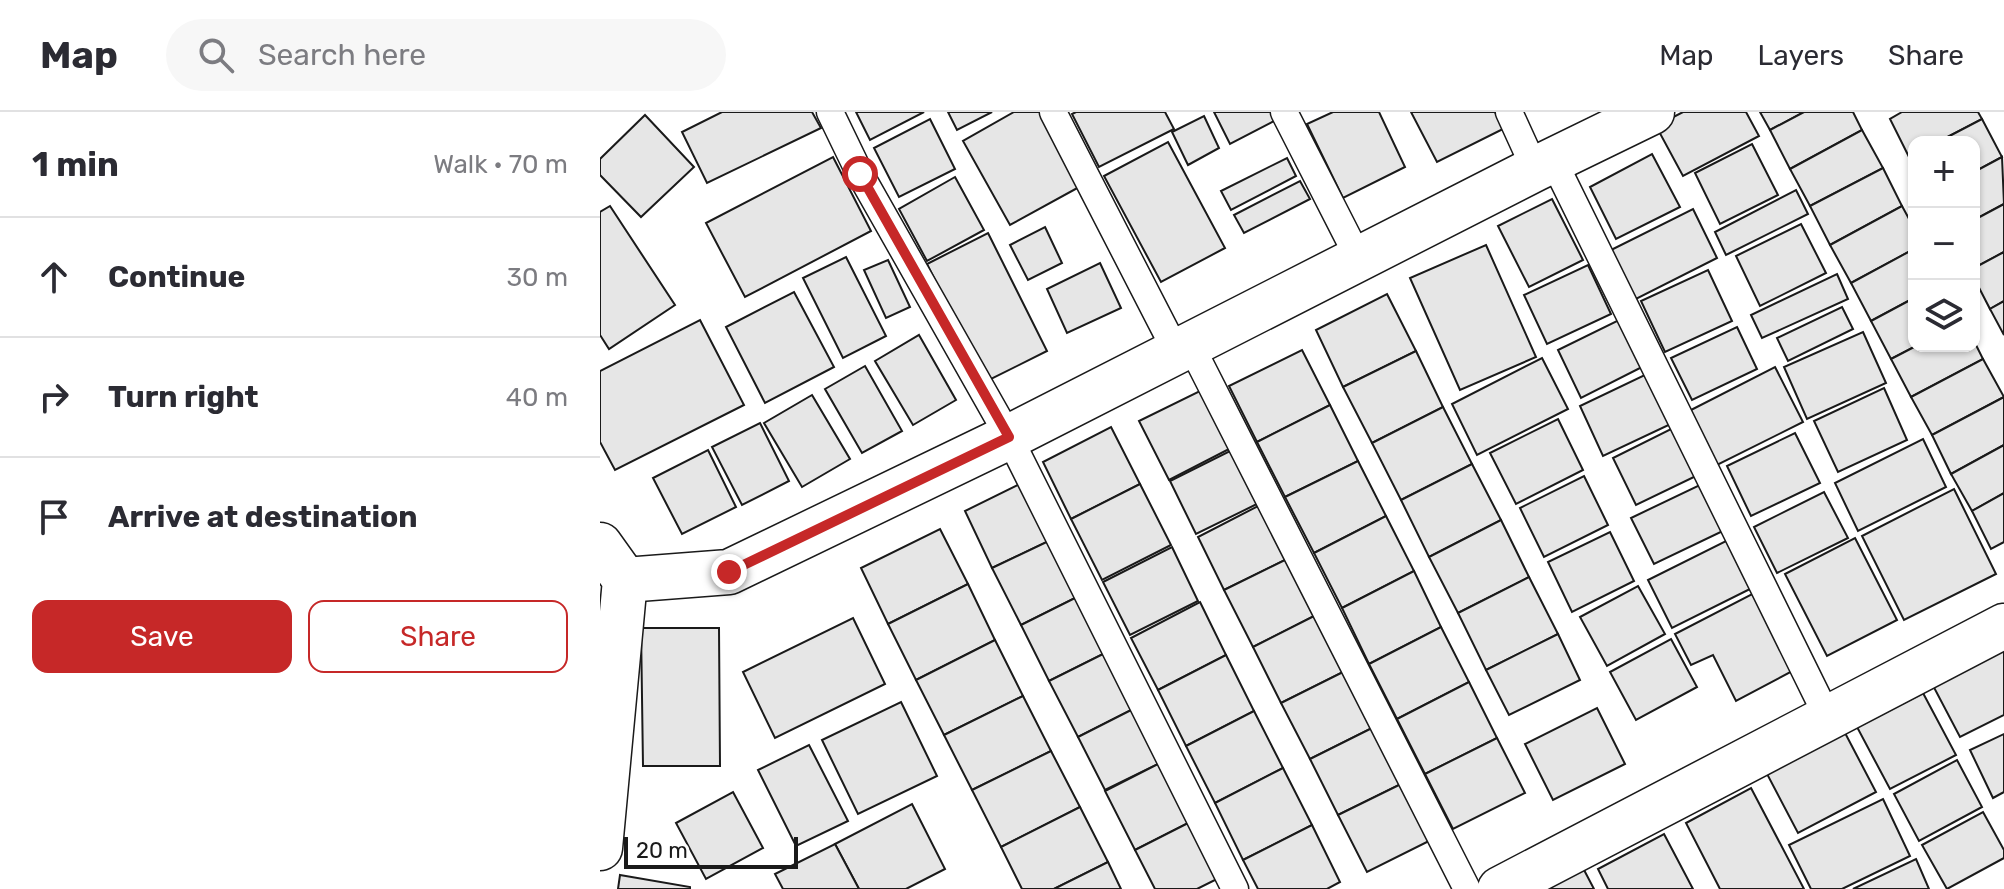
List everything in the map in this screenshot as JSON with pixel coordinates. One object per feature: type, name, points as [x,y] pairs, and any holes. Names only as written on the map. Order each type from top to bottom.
[{"type":"street","points":[[625,580],[729,572],[1009,437],[1652,112]]},
{"type":"street","points":[[600,545],[625,580],[600,848]]},
{"type":"street","points":[[1500,889],[2004,626]]},
{"type":"lane","points":[[830,112],[860,174],[1009,437],[1235,889]]},
{"type":"lane","points":[[1053,112],[1183,348],[1467,889]]},
{"type":"lane","points":[[1284,112],[1359,259]]},
{"type":"lane","points":[[1509,112],[1544,164],[1828,718]]},
{"type":"building","points":[[722,112],[812,112],[821,128],[707,183],[682,132]]},
{"type":"building","points":[[856,112],[924,112],[870,140]]},
{"type":"building","points":[[948,112],[992,112],[957,130]]},
{"type":"building","points":[[1014,112],[1040,112],[1081,186],[1010,225],[963,141]]},
{"type":"building","points":[[1165,112],[1174,129],[1099,167],[1072,114]]},
{"type":"building","points":[[1214,112],[1276,112],[1280,118],[1230,144]]},
{"type":"building","points":[[1333,112],[1379,112],[1405,167],[1343,198],[1307,124]]},
{"type":"building","points":[[1411,112],[1495,112],[1503,129],[1437,162]]},
{"type":"building","points":[[1683,112],[1746,112],[1759,136],[1683,176],[1656,126]]},
{"type":"building","points":[[1760,112],[1804,112],[1770,130]]},
{"type":"building","points":[[1804,112],[1853,112],[1862,130],[1790,169],[1770,130]]},
{"type":"building","points":[[1902,112],[1978,112],[1982,119],[1949,136],[1908,136],[1908,155],[1890,119]]},
{"type":"building","points":[[645,115],[694,167],[641,217],[600,175],[600,159]]},
{"type":"building","points":[[1204,116],[1219,148],[1188,165],[1172,132]]},
{"type":"building","points":[[930,119],[955,169],[899,197],[874,148]]},
{"type":"building","points":[[1982,119],[2002,157],[1980,169],[1980,136],[1949,136]]},
{"type":"building","points":[[1862,130],[1883,168],[1810,206],[1790,169]]},
{"type":"building","points":[[1168,142],[1225,248],[1161,282],[1104,176]]},
{"type":"building","points":[[1752,144],[1778,195],[1720,224],[1695,173]]},
{"type":"building","points":[[1652,154],[1680,207],[1616,239],[1590,187]]},
{"type":"building","points":[[833,157],[871,231],[745,297],[706,223]]},
{"type":"building","points":[[2002,157],[2004,204],[1980,217],[1980,208],[1980,169]]},
{"type":"building","points":[[1287,158],[1296,176],[1231,210],[1221,191]]},
{"type":"building","points":[[1883,168],[1902,206],[1830,245],[1810,206]]},
{"type":"building","points":[[955,177],[984,230],[927,261],[899,209]]},
{"type":"building","points":[[1300,181],[1310,199],[1244,233],[1234,215]]},
{"type":"building","points":[[1796,190],[1808,214],[1726,255],[1715,232]]},
{"type":"building","points":[[1552,199],[1583,260],[1529,287],[1498,226]]},
{"type":"building","points":[[2004,204],[2004,252],[1980,265],[1980,217]]},
{"type":"building","points":[[610,206],[675,305],[609,349],[600,335],[600,212]]},
{"type":"building","points":[[1902,206],[1908,217],[1908,252],[1851,283],[1830,245]]},
{"type":"building","points":[[1693,209],[1717,258],[1630,302],[1605,253]]},
{"type":"building","points":[[1801,224],[1826,273],[1760,306],[1736,256]]},
{"type":"building","points":[[1045,227],[1062,263],[1028,280],[1010,245]]},
{"type":"building","points":[[988,233],[1047,351],[985,382],[927,264]]},
{"type":"building","points":[[1486,245],[1536,357],[1460,390],[1410,278]]},
{"type":"building","points":[[1908,252],[1908,301],[1871,321],[1851,283]]},
{"type":"building","points":[[2004,252],[2004,301],[1990,309],[1980,290],[1980,265]]},
{"type":"building","points":[[846,257],[886,336],[843,358],[803,278]]},
{"type":"building","points":[[888,260],[910,307],[886,318],[864,270]]},
{"type":"building","points":[[1100,263],[1121,308],[1067,333],[1047,289]]},
{"type":"building","points":[[1588,265],[1611,314],[1547,344],[1524,295]]},
{"type":"building","points":[[1708,270],[1732,321],[1665,352],[1641,301]]},
{"type":"building","points":[[1837,274],[1848,299],[1762,338],[1751,315]]},
{"type":"building","points":[[794,292],[834,367],[765,403],[726,327]]},
{"type":"building","points":[[1387,294],[1416,351],[1343,387],[1316,330]]},
{"type":"building","points":[[1908,301],[1908,350],[1891,359],[1871,321]]},
{"type":"building","points":[[2004,301],[2004,335],[1990,309]]},
{"type":"building","points":[[1842,307],[1853,329],[1788,361],[1777,338]]},
{"type":"building","points":[[1621,319],[1644,366],[1581,398],[1558,350]]},
{"type":"building","points":[[700,320],[744,405],[615,470],[600,442],[600,371]]},
{"type":"building","points":[[1737,327],[1757,369],[1692,400],[1671,358]]},
{"type":"building","points":[[1863,332],[1886,383],[1807,419],[1784,367]]},
{"type":"building","points":[[919,335],[956,400],[913,425],[875,361]]},
{"type":"building","points":[[1302,350],[1330,405],[1257,442],[1229,386]]},
{"type":"building","points":[[1908,350],[1980,352],[1983,359],[1911,397],[1891,359]]},
{"type":"building","points":[[1416,351],[1443,407],[1372,443],[1343,387]]},
{"type":"building","points":[[1542,358],[1568,409],[1477,455],[1452,404]]},
{"type":"building","points":[[1983,359],[2004,397],[1932,435],[1911,397]]},
{"type":"building","points":[[865,366],[902,431],[862,453],[825,389]]},
{"type":"building","points":[[1775,367],[1803,422],[1717,465],[1689,411]]},
{"type":"building","points":[[1651,372],[1675,422],[1603,456],[1580,406]]},
{"type":"building","points":[[1884,388],[1907,440],[1838,472],[1814,421]]},
{"type":"building","points":[[1204,389],[1233,447],[1169,480],[1139,421]]},
{"type":"building","points":[[812,395],[850,459],[802,487],[764,423]]},
{"type":"building","points":[[2004,397],[2004,445],[1951,474],[1932,435]]},
{"type":"building","points":[[1330,405],[1358,461],[1285,497],[1257,442]]},
{"type":"building","points":[[1443,407],[1472,464],[1401,500],[1372,443]]},
{"type":"building","points":[[1558,419],[1583,470],[1516,504],[1490,453]]},
{"type":"building","points":[[760,423],[789,481],[742,505],[712,447]]},
{"type":"building","points":[[1111,427],[1140,484],[1071,519],[1043,462]]},
{"type":"building","points":[[1673,428],[1696,476],[1636,505],[1613,458]]},
{"type":"building","points":[[1795,433],[1820,483],[1751,516],[1727,466]]},
{"type":"building","points":[[1923,439],[1946,487],[1858,531],[1835,483]]},
{"type":"building","points":[[2004,445],[2004,493],[1972,511],[1951,474]]},
{"type":"building","points":[[1234,449],[1261,502],[1196,534],[1170,481]]},
{"type":"building","points":[[708,450],[736,507],[682,534],[653,478]]},
{"type":"building","points":[[1358,461],[1386,516],[1314,553],[1285,497]]},
{"type":"building","points":[[1472,464],[1501,520],[1429,557],[1401,500]]},
{"type":"building","points":[[1584,476],[1608,525],[1544,557],[1520,508]]},
{"type":"building","points":[[1026,481],[1055,538],[992,568],[965,511]]},
{"type":"building","points":[[1704,483],[1727,529],[1654,564],[1631,518]]},
{"type":"building","points":[[1140,484],[1171,545],[1102,580],[1071,519]]},
{"type":"building","points":[[1954,489],[1996,574],[1904,620],[1862,536]]},
{"type":"building","points":[[1824,492],[1848,538],[1777,573],[1754,527]]},
{"type":"building","points":[[2004,493],[2004,542],[1991,549],[1972,511]]},
{"type":"building","points":[[1262,504],[1289,558],[1224,590],[1198,537]]},
{"type":"building","points":[[1386,516],[1414,571],[1342,608],[1314,553]]},
{"type":"building","points":[[1501,520],[1529,577],[1458,613],[1429,557]]},
{"type":"building","points":[[940,529],[968,584],[888,624],[861,568]]},
{"type":"building","points":[[1610,532],[1634,581],[1572,612],[1548,562]]},
{"type":"building","points":[[1055,538],[1083,594],[1021,625],[992,568]]},
{"type":"building","points":[[1855,538],[1897,620],[1827,656],[1785,574]]},
{"type":"building","points":[[1730,539],[1754,587],[1672,628],[1648,580]]},
{"type":"building","points":[[1172,547],[1198,601],[1130,635],[1103,582]]},
{"type":"building","points":[[1289,558],[1318,614],[1253,647],[1224,590]]},
{"type":"building","points":[[1414,571],[1441,627],[1369,664],[1342,608]]},
{"type":"building","points":[[1529,577],[1558,634],[1486,670],[1458,613]]},
{"type":"building","points":[[968,584],[995,640],[916,680],[888,624]]},
{"type":"building","points":[[1638,586],[1665,634],[1607,666],[1580,617]]},
{"type":"building","points":[[1758,591],[1798,668],[1736,701],[1713,655],[1691,665],[1675,634]]},
{"type":"building","points":[[1083,594],[1111,650],[1049,681],[1021,625]]},
{"type":"building","points":[[1200,602],[1226,655],[1158,690],[1131,638]]},
{"type":"building","points":[[1318,614],[1347,670],[1281,703],[1253,647]]},
{"type":"building","points":[[853,618],[885,684],[775,738],[743,672]]},
{"type":"building","points":[[1441,627],[1469,682],[1397,719],[1369,664]]},
{"type":"building","points":[[641,628],[719,628],[720,766],[643,766]]},
{"type":"building","points":[[1558,634],[1580,680],[1509,715],[1486,670]]},
{"type":"building","points":[[1671,639],[1697,687],[1636,720],[1610,672]]},
{"type":"building","points":[[995,640],[1023,696],[944,735],[916,680]]},
{"type":"building","points":[[2004,640],[2004,715],[1960,737],[1929,678]]},
{"type":"building","points":[[1111,650],[1139,706],[1078,737],[1049,681]]},
{"type":"building","points":[[1226,655],[1254,711],[1186,746],[1158,690]]},
{"type":"building","points":[[1347,670],[1374,727],[1310,759],[1281,703]]},
{"type":"building","points":[[1469,682],[1497,738],[1425,774],[1397,719]]},
{"type":"building","points":[[1923,693],[1956,755],[1890,789],[1857,727]]},
{"type":"building","points":[[1023,696],[1051,751],[972,790],[944,735]]},
{"type":"building","points":[[901,702],[937,776],[858,814],[822,740]]},
{"type":"building","points":[[1139,706],[1166,760],[1105,790],[1078,737]]},
{"type":"building","points":[[1597,708],[1625,764],[1553,800],[1525,744]]},
{"type":"building","points":[[1254,711],[1283,768],[1215,803],[1186,746]]},
{"type":"building","points":[[1374,727],[1403,783],[1338,815],[1310,759]]},
{"type":"building","points":[[1844,731],[1876,792],[1798,833],[1766,772]]},
{"type":"building","points":[[2004,734],[2004,792],[1993,798],[1970,750]]},
{"type":"building","points":[[1497,738],[1525,793],[1453,829],[1425,774]]},
{"type":"building","points":[[809,745],[848,821],[796,846],[758,770]]},
{"type":"building","points":[[1051,751],[1080,807],[1001,847],[972,790]]},
{"type":"building","points":[[1166,760],[1196,819],[1135,850],[1105,791]]},
{"type":"building","points":[[1957,760],[1982,807],[1919,841],[1894,794]]},
{"type":"building","points":[[1283,768],[1312,825],[1243,860],[1215,803]]},
{"type":"building","points":[[1403,783],[1431,840],[1367,872],[1338,815]]},
{"type":"building","points":[[1751,788],[1804,889],[1720,889],[1686,823]]},
{"type":"building","points":[[733,792],[763,848],[706,879],[676,823]]},
{"type":"building","points":[[1883,799],[1910,856],[1842,889],[1811,889],[1789,845]]},
{"type":"building","points":[[912,804],[945,869],[906,889],[859,889],[835,844]]},
{"type":"building","points":[[1080,807],[1108,862],[1054,889],[1022,889],[1001,847]]},
{"type":"building","points":[[1983,812],[2004,850],[2004,858],[1947,889],[1922,845]]},
{"type":"building","points":[[1196,819],[1225,875],[1197,889],[1155,889],[1135,850]]},
{"type":"building","points":[[1312,825],[1340,882],[1327,889],[1258,889],[1243,860]]},
{"type":"building","points":[[1664,834],[1693,889],[1608,889],[1598,869]]},
{"type":"building","points":[[835,844],[859,889],[783,889],[775,874]]},
{"type":"building","points":[[1916,859],[1929,889],[1853,889]]},
{"type":"building","points":[[1108,862],[1121,889],[1054,889]]},
{"type":"building","points":[[1583,868],[1594,889],[1550,889],[1548,886]]},
{"type":"building","points":[[620,875],[690,887],[690,889],[618,889]]},
{"type":"route","points":[[729,572],[1009,437],[860,174]]}]
